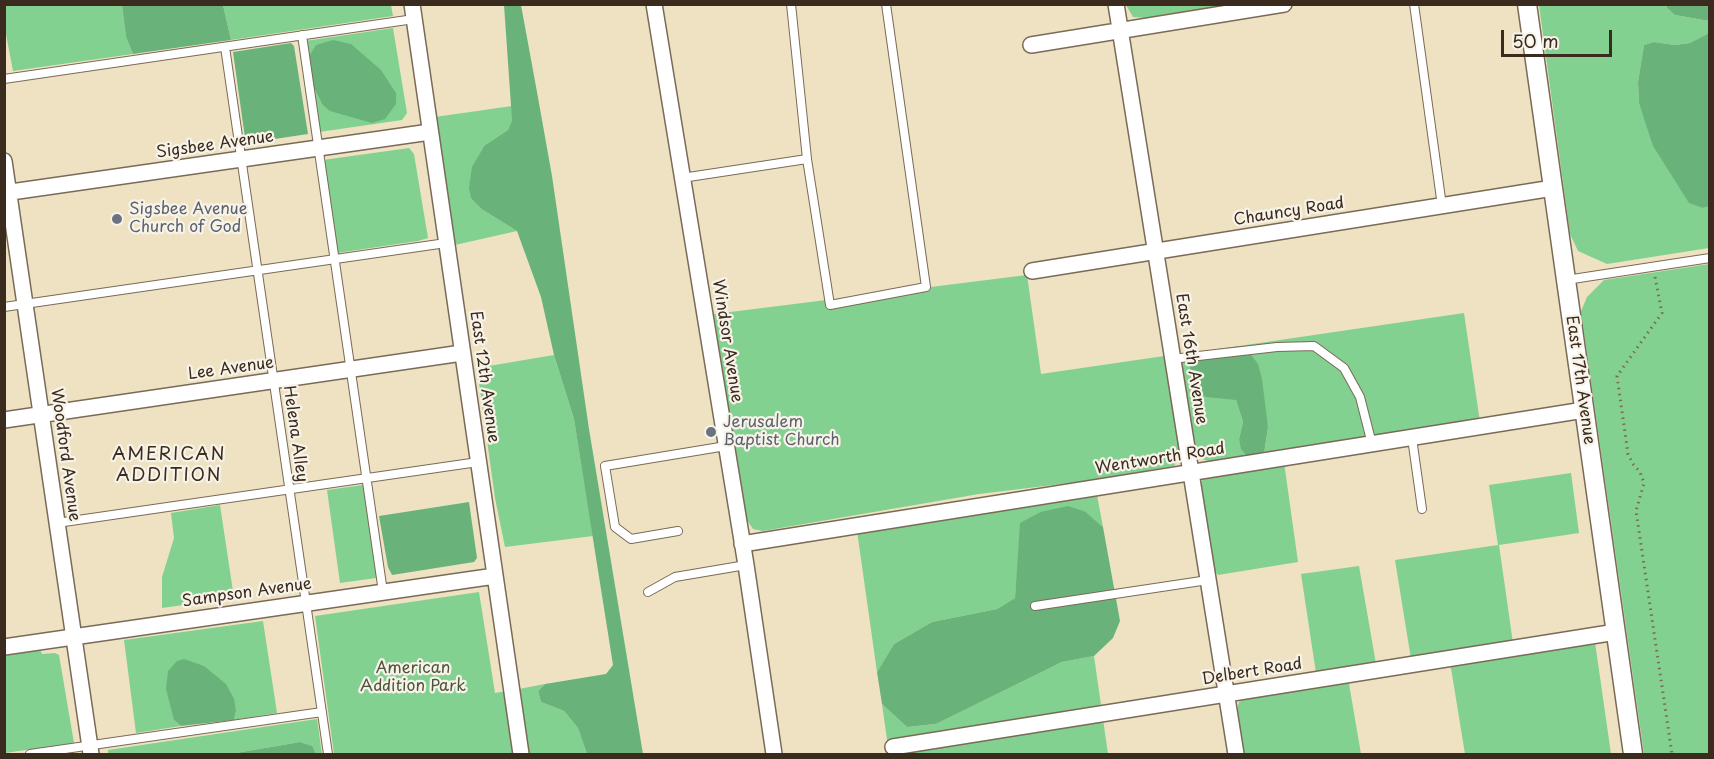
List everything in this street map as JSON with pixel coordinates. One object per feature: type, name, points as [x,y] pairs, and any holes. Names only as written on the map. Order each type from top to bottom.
[{"type":"street","name":"Windsor Avenue","points":[[654,4],[746,566],[774,754]]},
{"type":"street","name":"East 16th Avenue","points":[[1116,4],[1236,754]]},
{"type":"street","points":[[1031,45],[1284,4]]},
{"type":"street","name":"East 17th Avenue","points":[[1527,4],[1633,754]]},
{"type":"street","name":"East 12th Avenue","points":[[413,12],[521,754]]},
{"type":"street","name":"Sigsbee Avenue","points":[[7,192],[430,132]]},
{"type":"street","name":"Woodford Avenue","points":[[4,161],[90,750]]},
{"type":"street","name":"Chauncy Road","points":[[1032,271],[1553,188]]},
{"type":"street","name":"Lee Avenue","points":[[4,420],[462,353]]},
{"type":"street","name":"Wentworth Road","points":[[742,544],[1584,410]]},
{"type":"street","name":"Sampson Avenue","points":[[4,647],[495,576]]},
{"type":"street","name":"Delbert Road","points":[[893,747],[1616,632]]},
{"type":"lane","points":[[791,4],[807,159],[830,305],[926,287],[886,4]]},
{"type":"lane","points":[[1414,4],[1442,206]]},
{"type":"lane","points":[[4,79],[302,35],[413,12]]},
{"type":"lane","points":[[302,35],[383,592]]},
{"type":"lane","name":"Helena Alley","points":[[225,46],[328,754]]},
{"type":"lane","points":[[682,178],[807,159]]},
{"type":"lane","points":[[4,307],[446,243]]},
{"type":"lane","points":[[1566,280],[1710,258]]},
{"type":"lane","points":[[1172,359],[1276,347],[1314,346],[1344,368],[1360,397],[1372,444]]},
{"type":"lane","points":[[1412,438],[1422,509]]},
{"type":"lane","points":[[678,531],[631,539],[615,527],[605,466],[726,446]]},
{"type":"lane","points":[[57,523],[478,462]]},
{"type":"lane","points":[[648,592],[675,577],[746,566]]},
{"type":"lane","points":[[1035,606],[1208,580]]},
{"type":"lane","points":[[30,754],[90,750],[322,712]]},
{"type":"path","points":[[1653,266],[1662,313],[1617,376],[1628,454],[1640,472],[1644,483],[1643,494],[1636,511],[1672,754]]},
{"type":"green space","points":[[4,5],[122,5],[126,37],[133,54],[13,71],[5,29]]},
{"type":"green space","points":[[122,5],[223,5],[231,40],[133,54],[126,37]]},
{"type":"green space","points":[[223,5],[391,5],[393,16],[231,40]]},
{"type":"green space","points":[[504,5],[521,5],[552,176],[589,429],[643,754],[587,754],[578,728],[564,711],[541,702],[538,691],[545,684],[606,674],[613,665],[574,419],[554,355],[541,297],[517,231],[483,210],[471,198],[469,188],[472,167],[485,145],[508,130],[512,120]]},
{"type":"green space","points":[[1126,5],[1249,5],[1159,19],[1133,17]]},
{"type":"green space","points":[[1539,5],[1666,5],[1675,15],[1709,21],[1709,33],[1690,43],[1675,45],[1654,42],[1644,45],[1638,82],[1639,104],[1703,208],[1709,206],[1709,248],[1607,264],[1578,251],[1570,234]]},
{"type":"green space","points":[[1666,5],[1709,5],[1709,21],[1675,15]]},
{"type":"green space","points":[[393,28],[407,113],[402,120],[319,132],[313,86],[322,104],[305,41]]},
{"type":"green space","points":[[1709,33],[1710,206],[1703,208],[1689,203],[1653,146],[1639,103],[1638,82],[1644,45],[1654,42],[1675,45],[1690,43]]},
{"type":"green space","points":[[333,40],[351,44],[381,70],[396,93],[396,104],[385,119],[372,123],[330,111],[322,104],[313,86],[308,58],[316,45]]},
{"type":"green space","points":[[291,43],[294,46],[308,134],[248,143],[245,138],[233,52]]},
{"type":"green space","points":[[512,106],[512,120],[508,130],[485,145],[483,210],[517,231],[455,245],[435,117]]},
{"type":"green space","points":[[409,148],[414,154],[428,238],[337,253],[323,160]]},
{"type":"green space","points":[[1709,264],[1709,754],[1644,754],[1581,311],[1587,297],[1604,280]]},
{"type":"green space","points":[[1027,275],[1041,374],[1164,356],[1181,449],[1179,459],[1174,466],[1094,480],[979,494],[763,531],[753,529],[745,517],[714,314]]},
{"type":"green space","points":[[1464,313],[1480,422],[1264,454],[1268,427],[1249,352],[1239,346]]},
{"type":"green space","points":[[1239,346],[1249,352],[1258,364],[1268,427],[1264,454],[1248,457],[1241,449],[1239,439],[1243,422],[1236,400],[1206,397],[1198,392],[1191,379],[1190,366],[1197,352]]},
{"type":"green space","points":[[1197,352],[1190,366],[1236,400],[1243,422],[1239,439],[1248,457],[1210,462],[1197,457],[1193,450],[1177,355]]},
{"type":"green space","points":[[554,355],[574,419],[593,536],[505,547],[495,498],[477,368]]},
{"type":"green space","points":[[1284,462],[1298,562],[1218,575],[1213,569],[1200,488],[1203,478]]},
{"type":"green space","points":[[1571,473],[1579,533],[1499,545],[1513,643],[1411,659],[1395,560],[1498,545],[1489,485]]},
{"type":"green space","points":[[363,485],[377,567],[376,578],[340,583],[327,490]]},
{"type":"green space","points":[[1096,490],[1103,527],[1086,512],[1040,512],[1021,523],[1015,598],[997,609],[932,622],[894,644],[877,672],[857,531]]},
{"type":"green space","points":[[469,502],[477,558],[474,562],[392,575],[388,567],[379,516]]},
{"type":"green space","points":[[220,505],[234,598],[162,608],[162,577],[174,538],[171,513]]},
{"type":"green space","points":[[1068,506],[1086,512],[1103,527],[1120,621],[1113,638],[1094,656],[1062,662],[936,724],[907,727],[882,704],[877,672],[894,644],[932,622],[997,609],[1015,598],[1020,523],[1040,512]]},
{"type":"green space","points":[[1359,566],[1376,664],[1316,673],[1301,574]]},
{"type":"green space","name":"American Addition Park","points":[[479,592],[495,693],[507,691],[517,754],[334,754],[315,616]]},
{"type":"green space","points":[[263,621],[277,713],[234,720],[236,711],[174,720],[181,726],[136,733],[124,640]]},
{"type":"green space","points":[[1595,642],[1611,754],[1465,754],[1450,662]]},
{"type":"green space","points":[[40,649],[42,654],[59,655],[74,743],[5,753],[4,654]]},
{"type":"green space","points":[[1094,656],[1108,754],[889,754],[882,704],[907,727],[936,724],[1062,662]]},
{"type":"green space","points":[[184,659],[204,666],[226,684],[234,699],[236,711],[234,720],[181,726],[174,720],[166,689],[168,671],[177,661]]},
{"type":"green space","points":[[1348,678],[1361,754],[1243,754],[1237,710],[1239,702],[1248,696]]},
{"type":"green space","points":[[545,684],[538,691],[541,702],[564,711],[578,728],[587,754],[529,754],[519,689]]},
{"type":"green space","points":[[317,719],[322,754],[316,754],[311,746],[300,742],[230,754],[108,754],[108,750]]},
{"type":"green space","points":[[300,742],[312,746],[316,754],[230,754]]},
{"type":"place","name":"Sigsbee Avenue Church of God","points":[[117,219]]},
{"type":"place","name":"Jerusalem Baptist Church","points":[[711,432]]},
{"type":"district","name":"AMERICAN ADDITION","points":[[169,465]]}]
